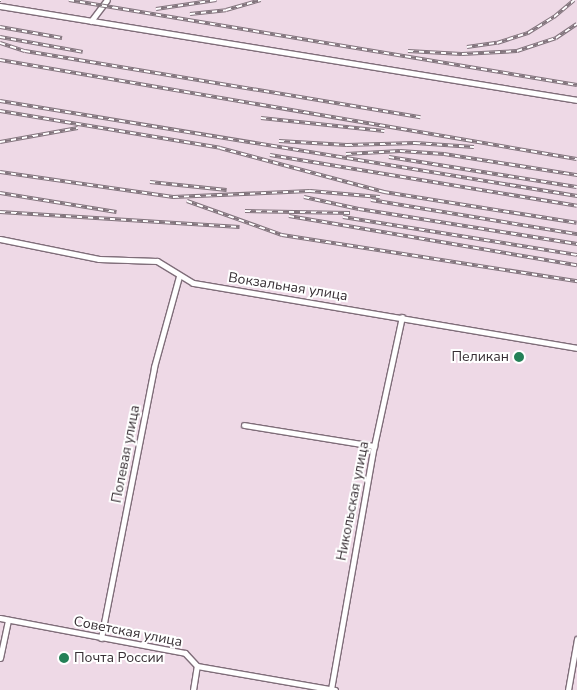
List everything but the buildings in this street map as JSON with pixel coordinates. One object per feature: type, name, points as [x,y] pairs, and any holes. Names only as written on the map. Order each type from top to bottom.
[{"type":"street","points":[[91,21],[107,0]]},
{"type":"street","points":[[0,6],[577,100]]},
{"type":"street","name":"Вокзальная улица","points":[[0,239],[99,259],[157,261],[193,283],[577,348]]},
{"type":"street","name":"Полевая улица","points":[[101,638],[154,367],[180,276]]},
{"type":"street","name":"Никольская улица","points":[[333,690],[374,446],[402,317]]},
{"type":"street","points":[[244,425],[374,446]]},
{"type":"street","name":"Советская улица","points":[[0,618],[185,653],[197,666],[333,690]]},
{"type":"street","points":[[0,658],[8,620]]},
{"type":"street","points":[[568,690],[577,639]]},
{"type":"street","points":[[193,690],[197,666]]},
{"type":"railway","points":[[69,0],[577,85]]},
{"type":"railway","points":[[156,9],[216,0]]},
{"type":"railway","points":[[190,14],[226,10],[261,0]]},
{"type":"railway","points":[[467,47],[497,43],[528,33],[554,17],[574,0]]},
{"type":"railway","points":[[408,51],[462,54],[517,51],[556,38],[577,24]]},
{"type":"railway","points":[[0,27],[62,38]]},
{"type":"railway","points":[[0,37],[83,52]]},
{"type":"railway","points":[[0,43],[25,51],[421,117]]},
{"type":"railway","points":[[0,60],[577,159]]},
{"type":"railway","points":[[0,101],[577,196]]},
{"type":"railway","points":[[0,111],[220,148],[384,192],[577,223]]},
{"type":"railway","points":[[261,118],[384,131]]},
{"type":"railway","points":[[0,142],[78,128]]},
{"type":"railway","points":[[279,141],[347,145],[415,143],[474,147]]},
{"type":"railway","points":[[346,154],[400,151],[444,154],[577,175]]},
{"type":"railway","points":[[270,155],[577,206]]},
{"type":"railway","points":[[389,157],[577,187]]},
{"type":"railway","points":[[0,172],[173,197],[310,191],[380,197]]},
{"type":"railway","points":[[150,182],[227,190]]},
{"type":"railway","points":[[0,193],[116,212]]},
{"type":"railway","points":[[304,197],[359,209],[577,244]]},
{"type":"railway","points":[[371,200],[577,234]]},
{"type":"railway","points":[[187,201],[282,235],[577,281]]},
{"type":"railway","points":[[245,211],[350,213]]},
{"type":"railway","points":[[0,212],[240,227]]},
{"type":"railway","points":[[289,216],[577,265]]},
{"type":"railway","points":[[343,217],[577,255]]},
{"type":"place","name":"Пеликан","points":[[519,357]]},
{"type":"place","name":"Почта России","points":[[64,658]]}]
